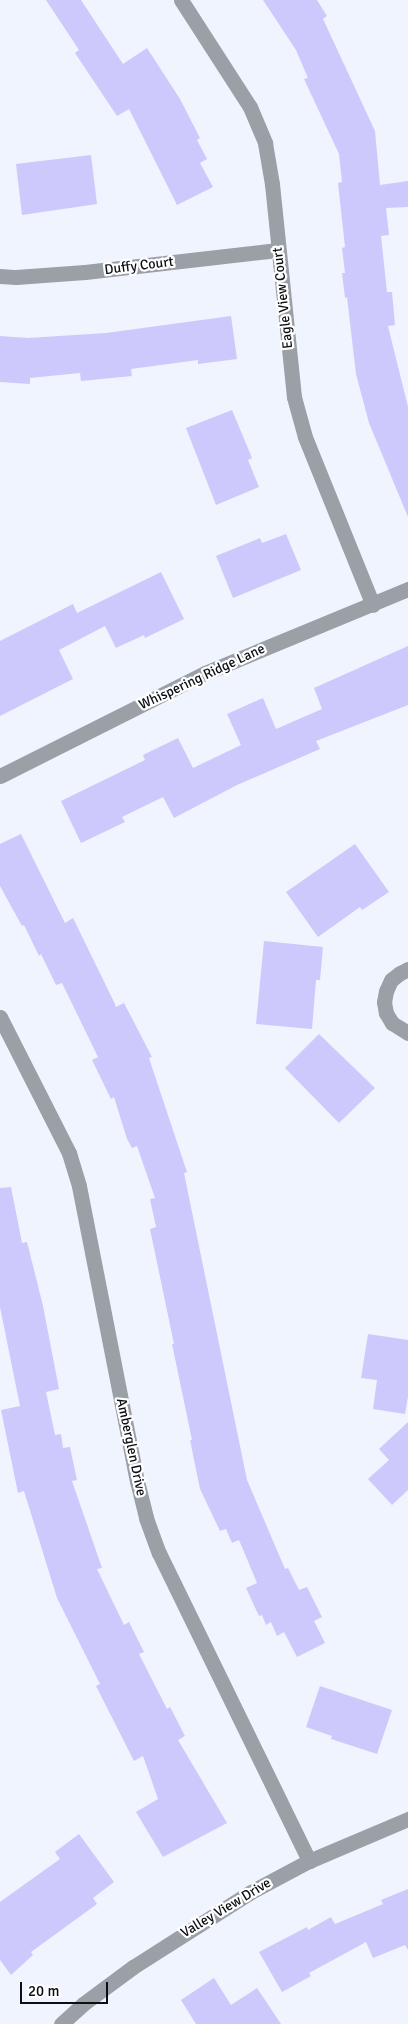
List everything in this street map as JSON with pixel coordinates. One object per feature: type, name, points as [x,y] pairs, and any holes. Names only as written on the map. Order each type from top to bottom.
[{"type":"street","name":"Eagle View Court","points":[[181,0],[250,107],[265,143],[294,398],[305,436],[373,605]]},
{"type":"street","name":"Duffy Court","points":[[0,276],[16,277],[85,272],[278,250]]},
{"type":"street","name":"Whispering Ridge Lane","points":[[0,776],[213,670],[408,589]]},
{"type":"street","points":[[408,969],[391,980],[384,1002],[386,1013],[392,1023],[408,1033]]},
{"type":"street","name":"Amberglen Drive","points":[[0,1017],[68,1153],[79,1186],[146,1518],[159,1553],[309,1861]]},
{"type":"street","name":"Valley View Drive","points":[[61,2024],[83,2004],[134,1966],[198,1924],[309,1861],[408,1819]]},
{"type":"building","points":[[46,0],[81,0],[123,64],[147,48],[180,99],[200,138],[197,140],[207,159],[200,163],[213,187],[177,205],[129,109],[117,116],[75,53],[79,50]]},
{"type":"building","points":[[263,0],[317,0],[327,16],[323,19],[375,131],[380,185],[408,181],[408,207],[386,208],[389,235],[381,236],[387,292],[392,292],[395,325],[388,326],[408,407],[408,517],[369,423],[356,374],[347,297],[345,298],[342,273],[345,273],[342,248],[345,247],[338,183],[342,182],[339,154],[304,79],[308,78],[296,50]]},
{"type":"building","points":[[91,155],[97,204],[22,215],[16,164]]},
{"type":"building","points":[[231,316],[237,359],[198,364],[198,360],[131,369],[132,376],[81,381],[80,373],[30,378],[30,384],[0,382],[0,336],[28,338],[106,333]]},
{"type":"building","points":[[232,410],[252,458],[248,460],[259,487],[216,505],[186,428]]},
{"type":"building","points":[[286,534],[301,570],[233,598],[216,556],[260,538],[262,543]]},
{"type":"building","points":[[161,572],[184,619],[145,638],[144,635],[116,648],[105,626],[59,650],[73,679],[0,716],[0,641],[73,604],[77,613]]},
{"type":"building","points":[[408,646],[408,705],[316,741],[320,749],[237,785],[174,818],[163,797],[122,817],[125,822],[81,843],[61,801],[145,760],[143,755],[178,738],[193,768],[241,745],[227,714],[263,698],[276,729],[322,709],[314,688]]},
{"type":"building","points":[[21,834],[65,923],[73,918],[116,1007],[124,1003],[152,1057],[149,1058],[187,1172],[184,1173],[247,1480],[285,1569],[288,1568],[299,1590],[307,1587],[322,1617],[314,1621],[325,1643],[297,1657],[284,1632],[277,1636],[271,1622],[266,1625],[262,1615],[259,1616],[246,1588],[257,1583],[239,1540],[232,1543],[226,1529],[220,1531],[200,1489],[172,1344],[174,1344],[150,1229],[156,1227],[150,1199],[155,1198],[137,1146],[132,1148],[127,1139],[114,1097],[111,1099],[92,1060],[98,1057],[62,983],[56,985],[41,954],[39,956],[24,925],[22,926],[0,886],[0,844]]},
{"type":"building","points":[[355,844],[389,892],[362,910],[360,907],[318,937],[286,892]]},
{"type":"building","points":[[264,941],[323,947],[320,980],[316,980],[312,1029],[256,1024]]},
{"type":"building","points":[[319,1034],[375,1088],[339,1123],[285,1068]]},
{"type":"building","points":[[11,1187],[22,1243],[27,1242],[43,1306],[59,1389],[46,1392],[55,1435],[61,1434],[63,1448],[70,1447],[77,1480],[72,1481],[102,1568],[97,1569],[124,1625],[129,1622],[144,1652],[139,1654],[167,1709],[170,1707],[185,1736],[178,1740],[227,1823],[163,1857],[136,1812],[158,1799],[143,1756],[134,1761],[96,1686],[100,1684],[57,1598],[24,1491],[18,1493],[1,1410],[20,1406],[0,1307],[0,1188]]},
{"type":"building","points":[[368,1334],[408,1340],[408,1396],[405,1414],[373,1409],[377,1380],[361,1378]]},
{"type":"building","points":[[408,1422],[408,1490],[392,1505],[368,1479],[389,1460],[379,1449]]},
{"type":"building","points":[[320,1686],[392,1710],[377,1754],[331,1739],[332,1736],[306,1727]]},
{"type":"building","points":[[79,1834],[114,1882],[93,1898],[97,1904],[31,1952],[33,1955],[11,1975],[0,1960],[0,1902],[60,1859],[55,1852]]},
{"type":"building","points":[[408,1889],[408,1950],[405,1945],[373,1958],[366,1942],[309,1973],[311,1976],[282,1992],[259,1952],[307,1927],[308,1930],[331,1917],[335,1924],[383,1904],[381,1900]]},
{"type":"building","points":[[214,1978],[231,2005],[257,1988],[281,2024],[196,2024],[181,2000]]}]
